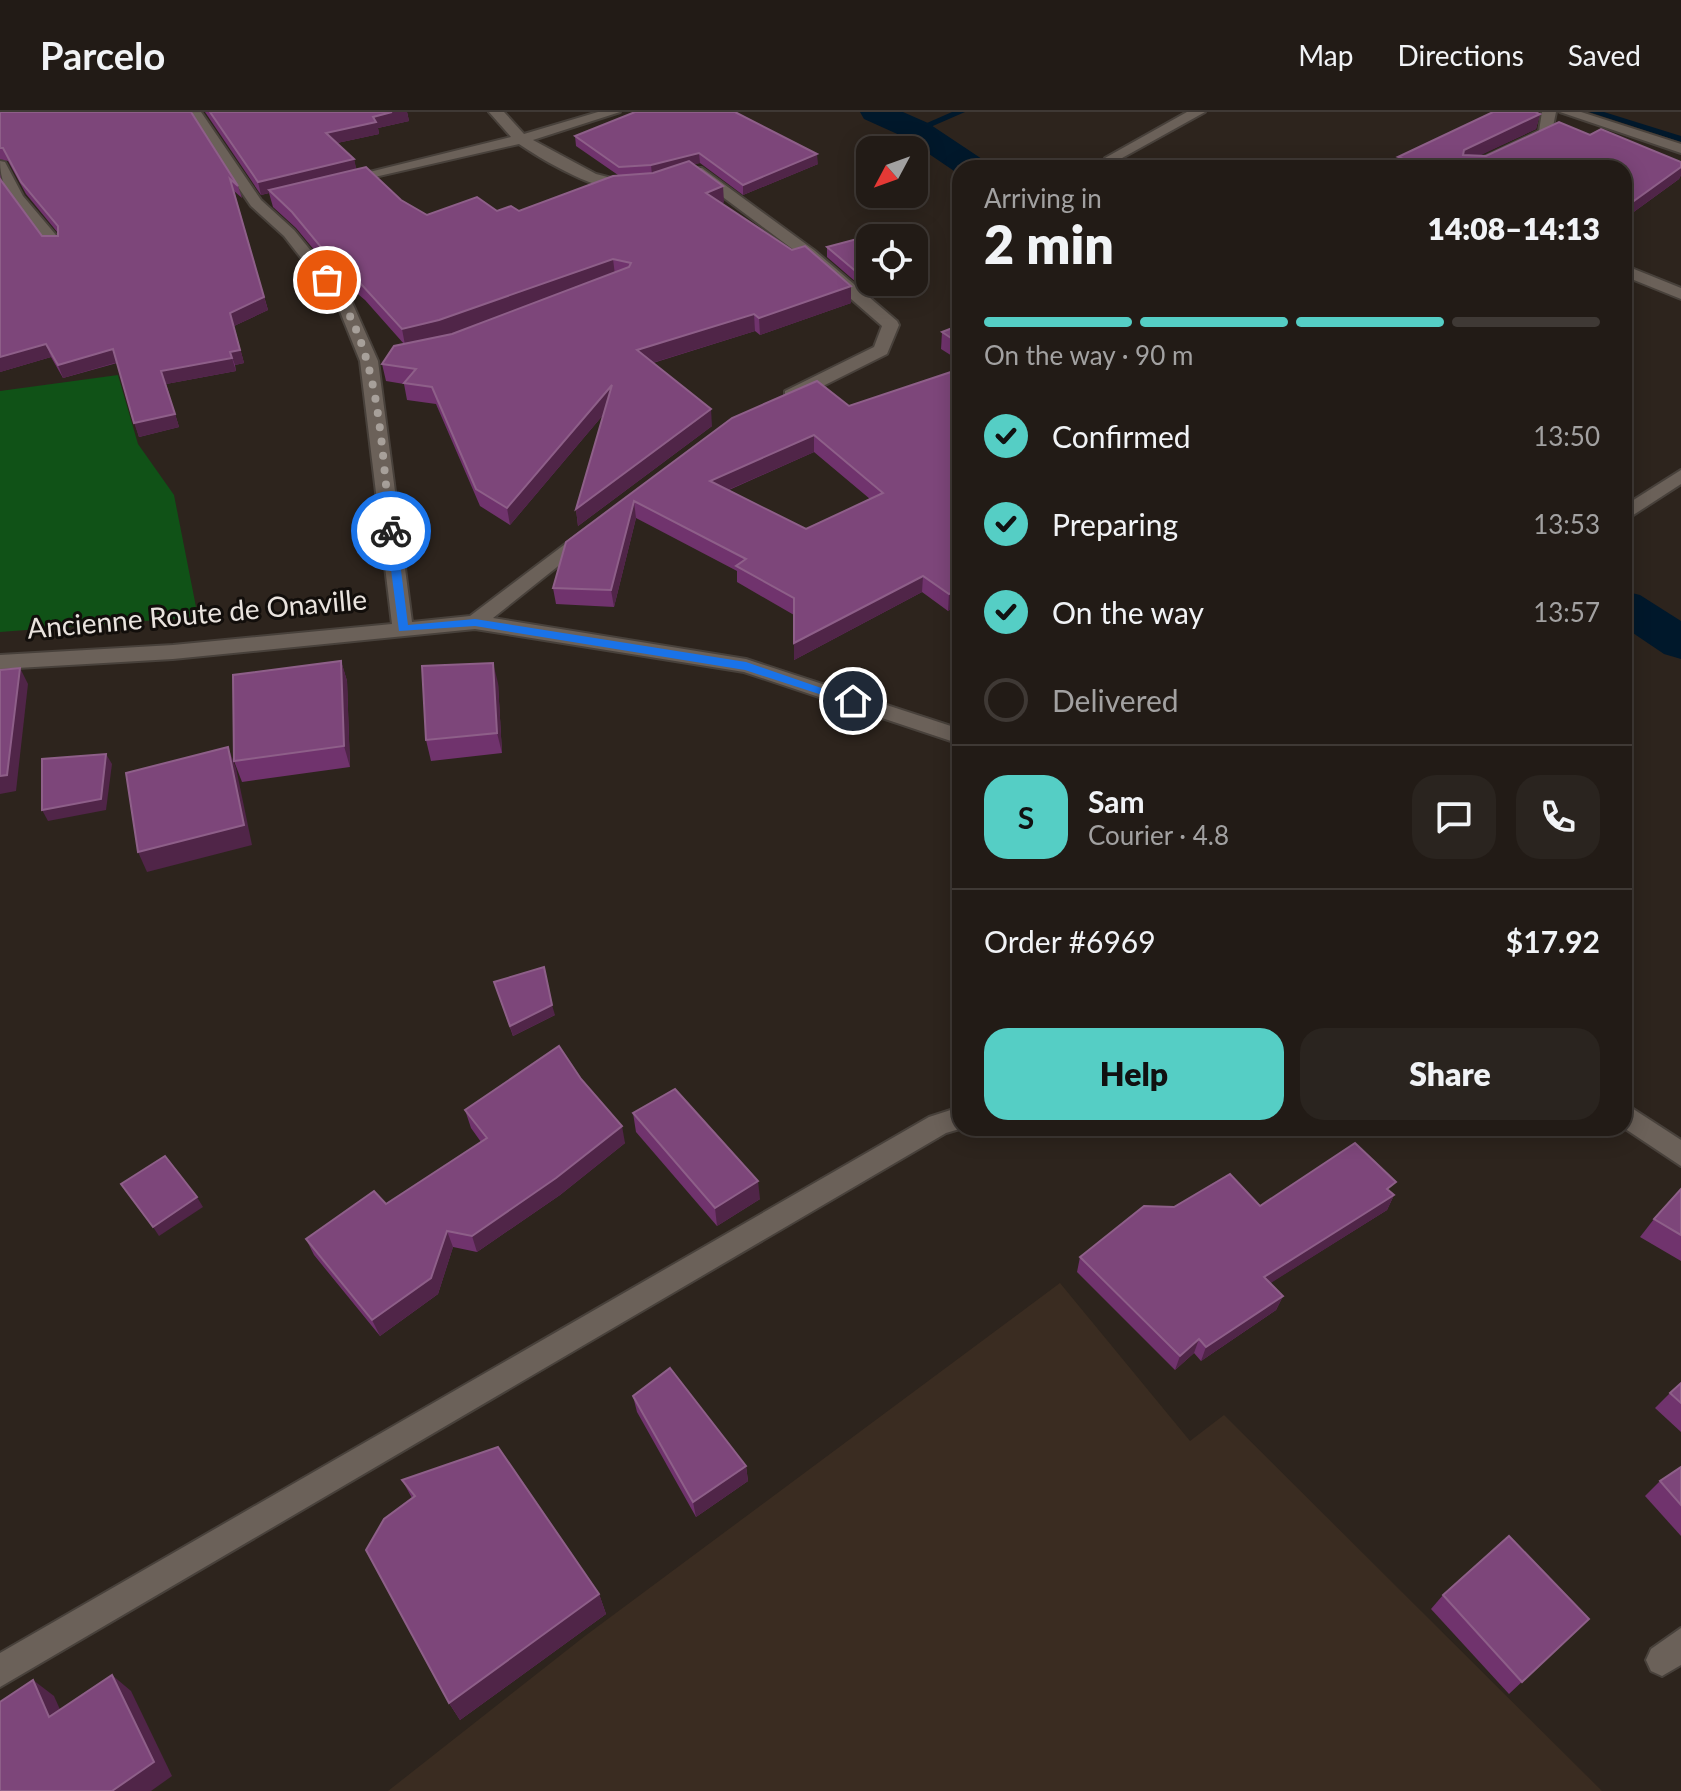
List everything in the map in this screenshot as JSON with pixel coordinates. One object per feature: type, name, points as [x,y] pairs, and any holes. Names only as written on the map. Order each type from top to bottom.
[{"type":"street","points":[[194,112],[345,303],[375,360],[403,629]]},
{"type":"street","points":[[496,112],[521,139],[610,185],[654,182]]},
{"type":"street","points":[[326,185],[521,139],[613,112]]},
{"type":"street","points":[[1115,160],[1112,158],[1198,112]]},
{"type":"street","points":[[1567,112],[1681,149]]},
{"type":"street","points":[[1486,160],[1546,133],[1545,113]]},
{"type":"street","points":[[0,165],[16,197],[55,244]]},
{"type":"street","points":[[680,173],[693,168],[808,253],[891,325],[881,350],[767,407]]},
{"type":"street","points":[[1632,273],[1681,294]]},
{"type":"street","points":[[1632,510],[1681,476]]},
{"type":"street","points":[[475,622],[534,572],[606,519]]},
{"type":"street","name":"Ancienne Route de Onaville","points":[[0,662],[173,652],[475,622],[746,666],[952,734]]},
{"type":"street","points":[[1632,1120],[1681,1155]]},
{"type":"street","points":[[0,1671],[938,1125],[952,1121]]},
{"type":"shaded area","points":[[1060,1283],[1190,1441],[1224,1415],[1602,1791],[388,1791],[585,1636]]},
{"type":"green space","points":[[118,375],[138,444],[174,495],[198,617],[0,632],[0,391]]},
{"type":"building","points":[[0,112],[191,112],[238,186],[230,179],[264,297],[230,313],[240,350],[230,352],[232,358],[161,371],[175,414],[134,423],[113,349],[58,365],[46,344],[0,357],[0,179],[42,236],[58,236],[58,226],[21,182],[3,148],[0,148]]},
{"type":"building","points":[[210,112],[392,112],[373,117],[376,122],[326,133],[354,159],[258,182]]},
{"type":"building","points":[[635,112],[735,112],[817,154],[743,185],[699,153],[651,165],[619,167],[575,136]]},
{"type":"building","points":[[1493,112],[1535,112],[1540,114],[1464,150],[1463,155],[1486,156],[1559,122],[1590,135],[1601,129],[1681,162],[1681,167],[1632,202],[1632,160],[1406,160],[1398,157]]},
{"type":"building","points":[[689,161],[723,186],[706,193],[792,250],[805,246],[851,286],[759,318],[754,314],[637,350],[711,409],[576,509],[612,385],[507,508],[476,489],[432,387],[404,383],[416,369],[382,364],[394,346],[452,334],[629,267],[631,263],[613,259],[439,320],[402,329],[361,284],[330,258],[292,212],[269,190],[366,167],[401,200],[427,215],[477,197],[497,211],[511,206],[519,211],[613,176],[653,173]]},
{"type":"building","points":[[856,239],[856,271],[827,247]]},
{"type":"building","points":[[952,328],[952,339],[942,332]]},
{"type":"building","points":[[952,372],[952,592],[949,594],[923,576],[794,643],[794,598],[736,566],[746,559],[634,501],[611,590],[553,588],[566,542],[732,418],[817,381],[849,406]],"holes":[[[814,435],[883,493],[806,529],[710,481]]]},
{"type":"building","points":[[341,661],[344,746],[234,761],[233,675]]},
{"type":"building","points":[[493,663],[497,733],[426,740],[422,666]]},
{"type":"building","points":[[20,668],[7,775],[0,776],[0,670]]},
{"type":"building","points":[[228,747],[244,825],[138,852],[126,773]]},
{"type":"building","points":[[106,754],[101,799],[42,810],[42,759]]},
{"type":"building","points":[[544,967],[552,1005],[510,1026],[494,982]]},
{"type":"building","points":[[559,1046],[581,1079],[622,1126],[556,1178],[472,1236],[447,1231],[431,1278],[372,1320],[306,1239],[374,1191],[386,1204],[487,1138],[465,1110]]},
{"type":"building","points":[[675,1089],[758,1181],[715,1208],[633,1113]]},
{"type":"building","points":[[1355,1143],[1396,1182],[1387,1189],[1394,1195],[1264,1277],[1283,1296],[1206,1347],[1199,1339],[1180,1356],[1080,1257],[1144,1206],[1174,1207],[1230,1174],[1260,1206]]},
{"type":"building","points":[[165,1156],[197,1197],[153,1227],[121,1184]]},
{"type":"building","points":[[1681,1189],[1681,1235],[1654,1219]]},
{"type":"building","points":[[670,1368],[746,1466],[693,1502],[633,1396]]},
{"type":"building","points":[[1681,1383],[1681,1403],[1670,1393]]},
{"type":"building","points":[[498,1447],[599,1594],[449,1703],[366,1550],[384,1519],[415,1496],[402,1480]]},
{"type":"building","points":[[1681,1467],[1681,1505],[1660,1481]]},
{"type":"building","points":[[1509,1536],[1589,1619],[1522,1682],[1443,1595]]},
{"type":"building","points":[[112,1675],[154,1762],[112,1791],[0,1791],[0,1702],[33,1680],[49,1717]]},
{"type":"waterway","points":[[876,112],[916,130],[961,160]]},
{"type":"waterway","points":[[916,130],[960,112]]},
{"type":"waterway","points":[[1594,112],[1681,139]]},
{"type":"waterway","points":[[1632,611],[1681,643]]},
{"type":"way so far","points":[[327,280],[345,303],[369,361],[391,531]]},
{"type":"route","points":[[391,531],[403,629],[475,622],[746,666],[853,701]]}]
